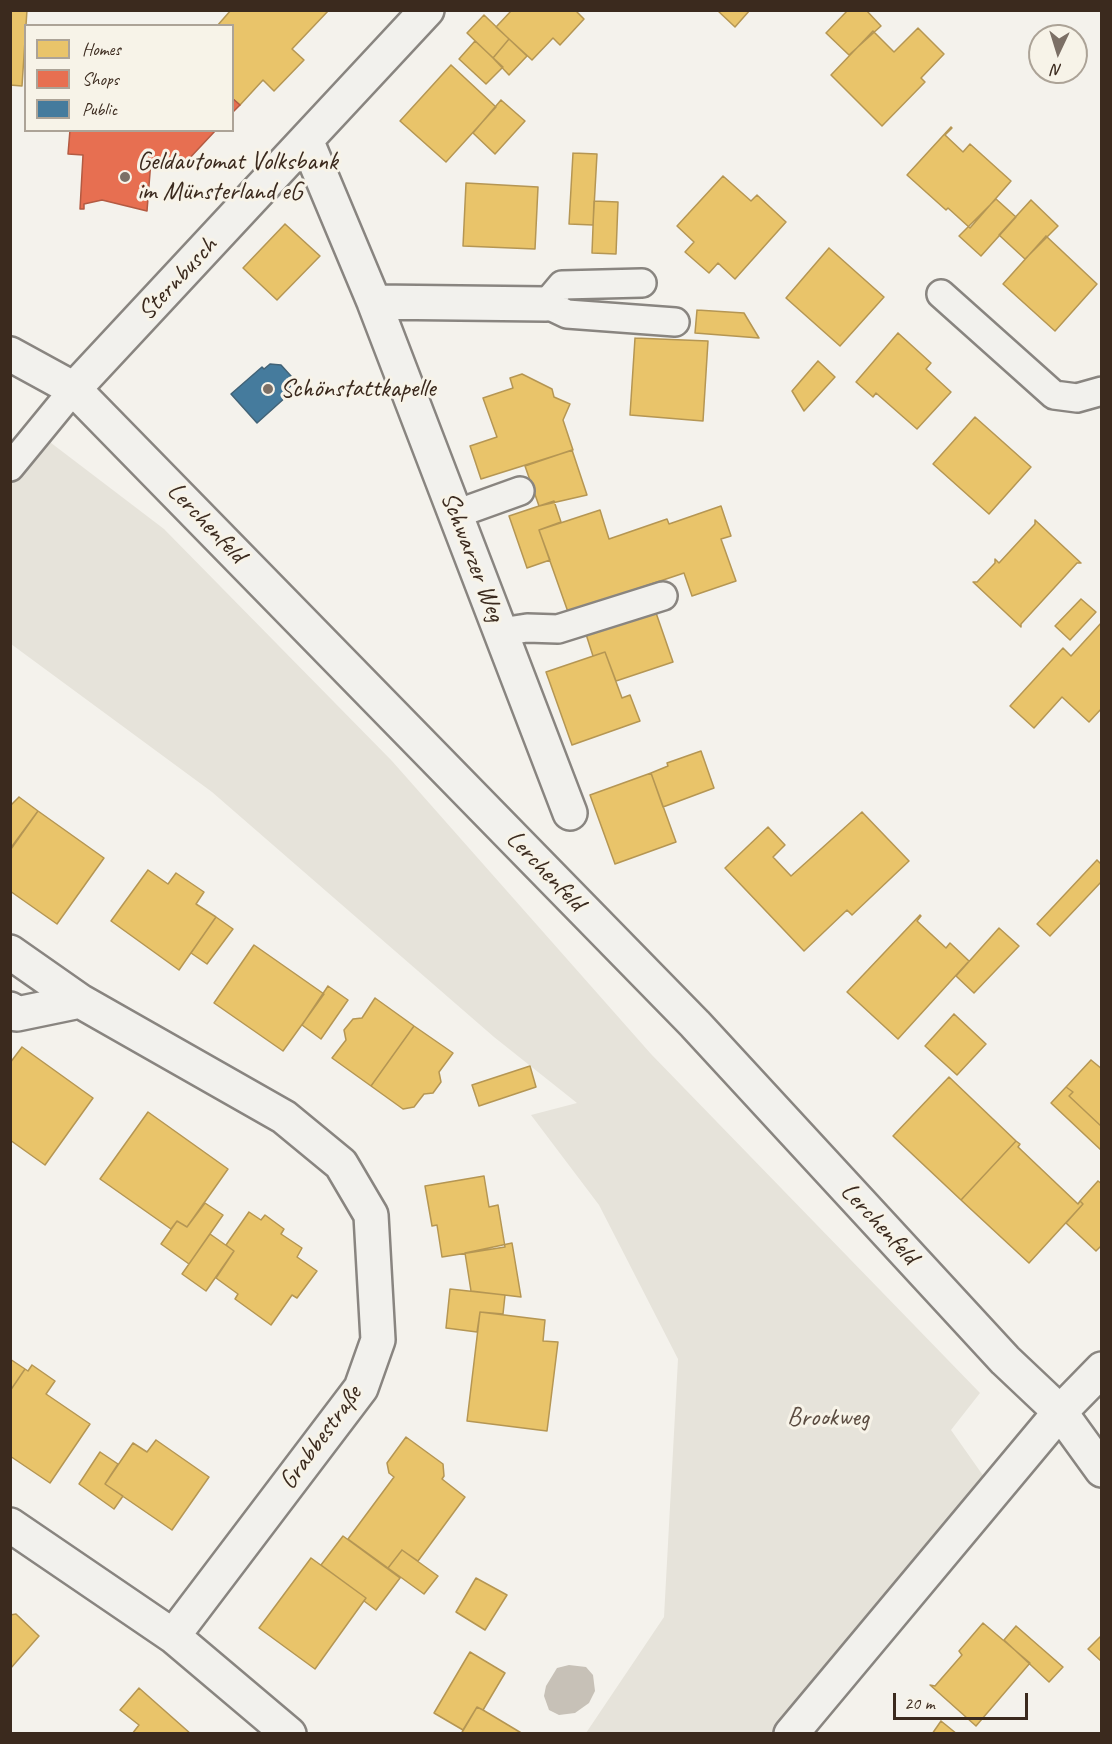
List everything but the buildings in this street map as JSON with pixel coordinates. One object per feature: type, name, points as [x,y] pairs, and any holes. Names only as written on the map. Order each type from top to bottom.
[{"type":"street","name":"Sternbusch","points":[[74,389],[307,142],[427,10]]},
{"type":"street","name":"Schwarzer Weg","points":[[307,142],[374,302],[570,813]]},
{"type":"street","points":[[374,302],[546,304]]},
{"type":"street","name":"Lerchenfeld","points":[[10,354],[74,389],[695,1024],[1005,1360],[1060,1412],[1101,1470]]},
{"type":"street","name":"Grabbestraße","points":[[10,952],[80,1001],[284,1117],[341,1164],[371,1215],[378,1340],[361,1388],[173,1636]]},
{"type":"street","points":[[10,1009],[17,1014],[80,1001]]},
{"type":"street","points":[[791,1734],[1060,1412],[1101,1369]]},
{"type":"street","points":[[10,1525],[173,1636],[289,1734]]},
{"type":"lane","points":[[642,283],[562,285],[546,304],[567,314],[675,322]]},
{"type":"lane","points":[[941,294],[1054,394],[1077,398],[1101,391]]},
{"type":"lane","points":[[10,467],[74,389]]},
{"type":"lane","points":[[456,514],[520,491]]},
{"type":"lane","points":[[501,632],[527,628],[558,629],[663,596]]},
{"type":"green space","name":"Brookweg","points":[[38,433],[164,529],[392,761],[651,1054],[980,1393],[951,1430],[994,1491],[791,1733],[586,1733],[664,1617],[678,1359],[599,1205],[531,1115],[577,1103],[494,1037],[212,792],[11,644],[11,465]]},
{"type":"shaded area","points":[[569,1665],[586,1667],[593,1675],[595,1691],[589,1703],[575,1713],[559,1715],[549,1710],[544,1696],[546,1686],[557,1668]]},
{"type":"place","name":"Geldautomat Volksbank im Münsterland eG","points":[[125,177]]},
{"type":"place","name":"Schönstattkapelle","points":[[268,389]]}]
